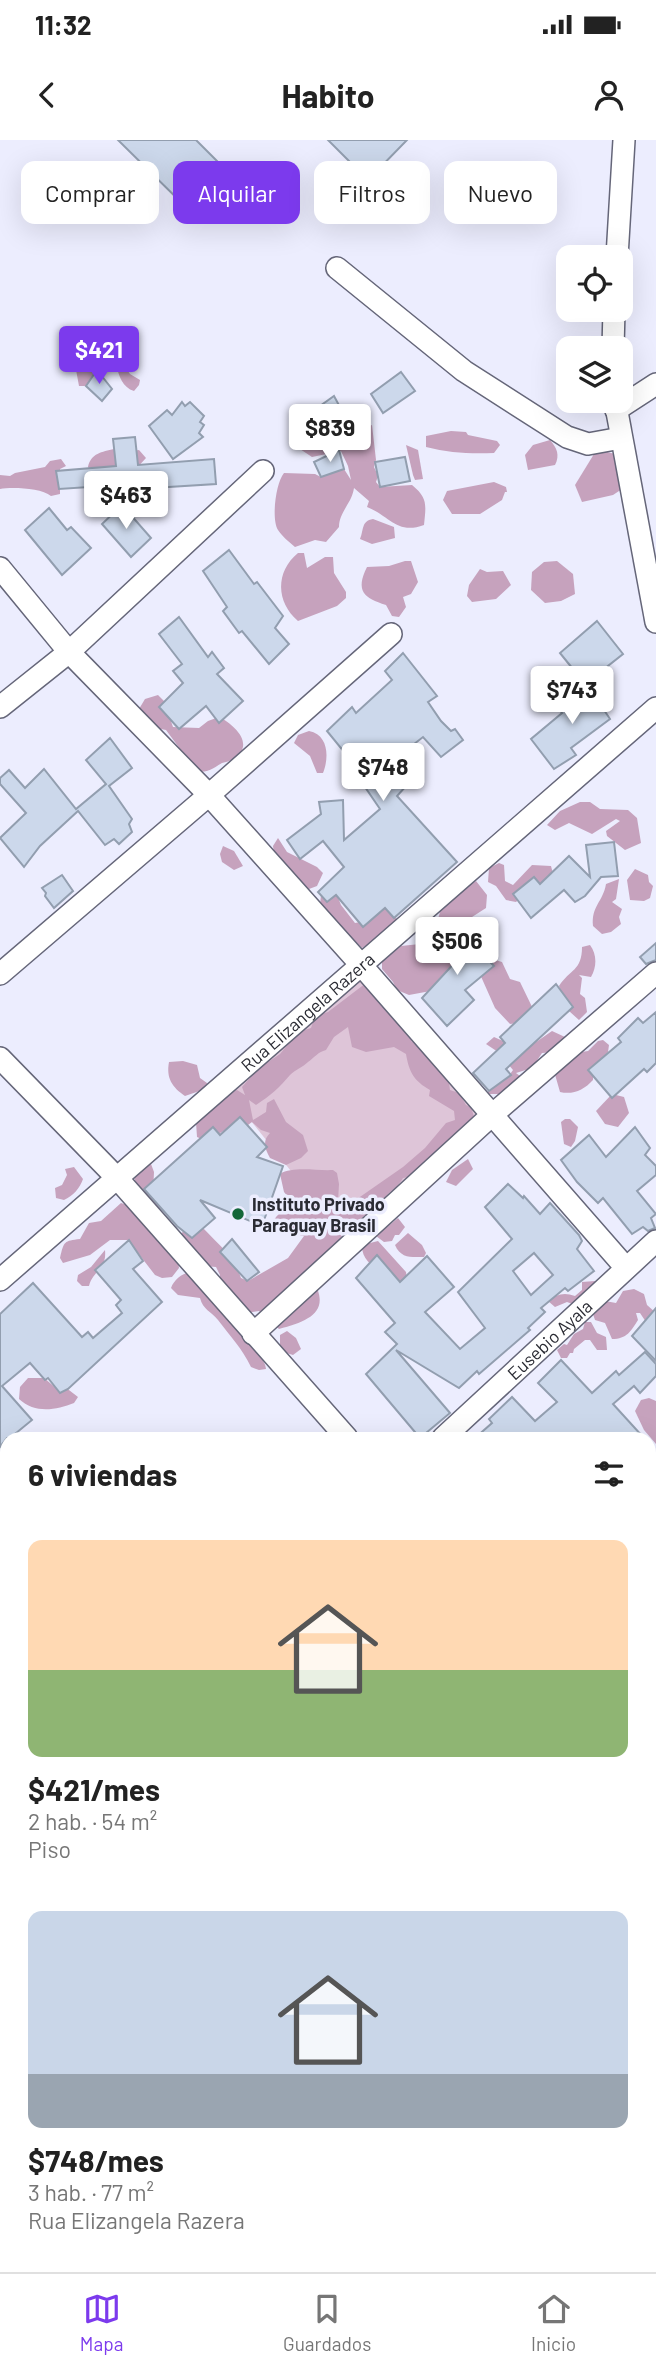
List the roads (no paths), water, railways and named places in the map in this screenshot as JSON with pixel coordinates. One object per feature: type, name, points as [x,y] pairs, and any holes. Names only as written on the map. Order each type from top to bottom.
[{"type":"street","points":[[618,245],[624,140]]},
{"type":"street","points":[[337,268],[464,371],[567,437],[588,444],[621,439]]},
{"type":"street","points":[[633,396],[656,383]]},
{"type":"street","points":[[617,413],[656,622]]},
{"type":"street","points":[[0,707],[69,652],[263,471]]},
{"type":"street","points":[[0,568],[69,652],[209,795],[626,1268]]},
{"type":"street","points":[[0,974],[391,634]]},
{"type":"street","name":"Rua Elizangela Razera","points":[[0,1280],[656,708]]},
{"type":"street","points":[[253,1334],[492,1115],[656,972]]},
{"type":"street","points":[[0,1058],[117,1178],[342,1432]]},
{"type":"street","name":"Eusebio Ayala","points":[[449,1432],[656,1241]]},
{"type":"place","name":"Instituto Privado Paraguay Brasil","points":[[238,1214]]}]
